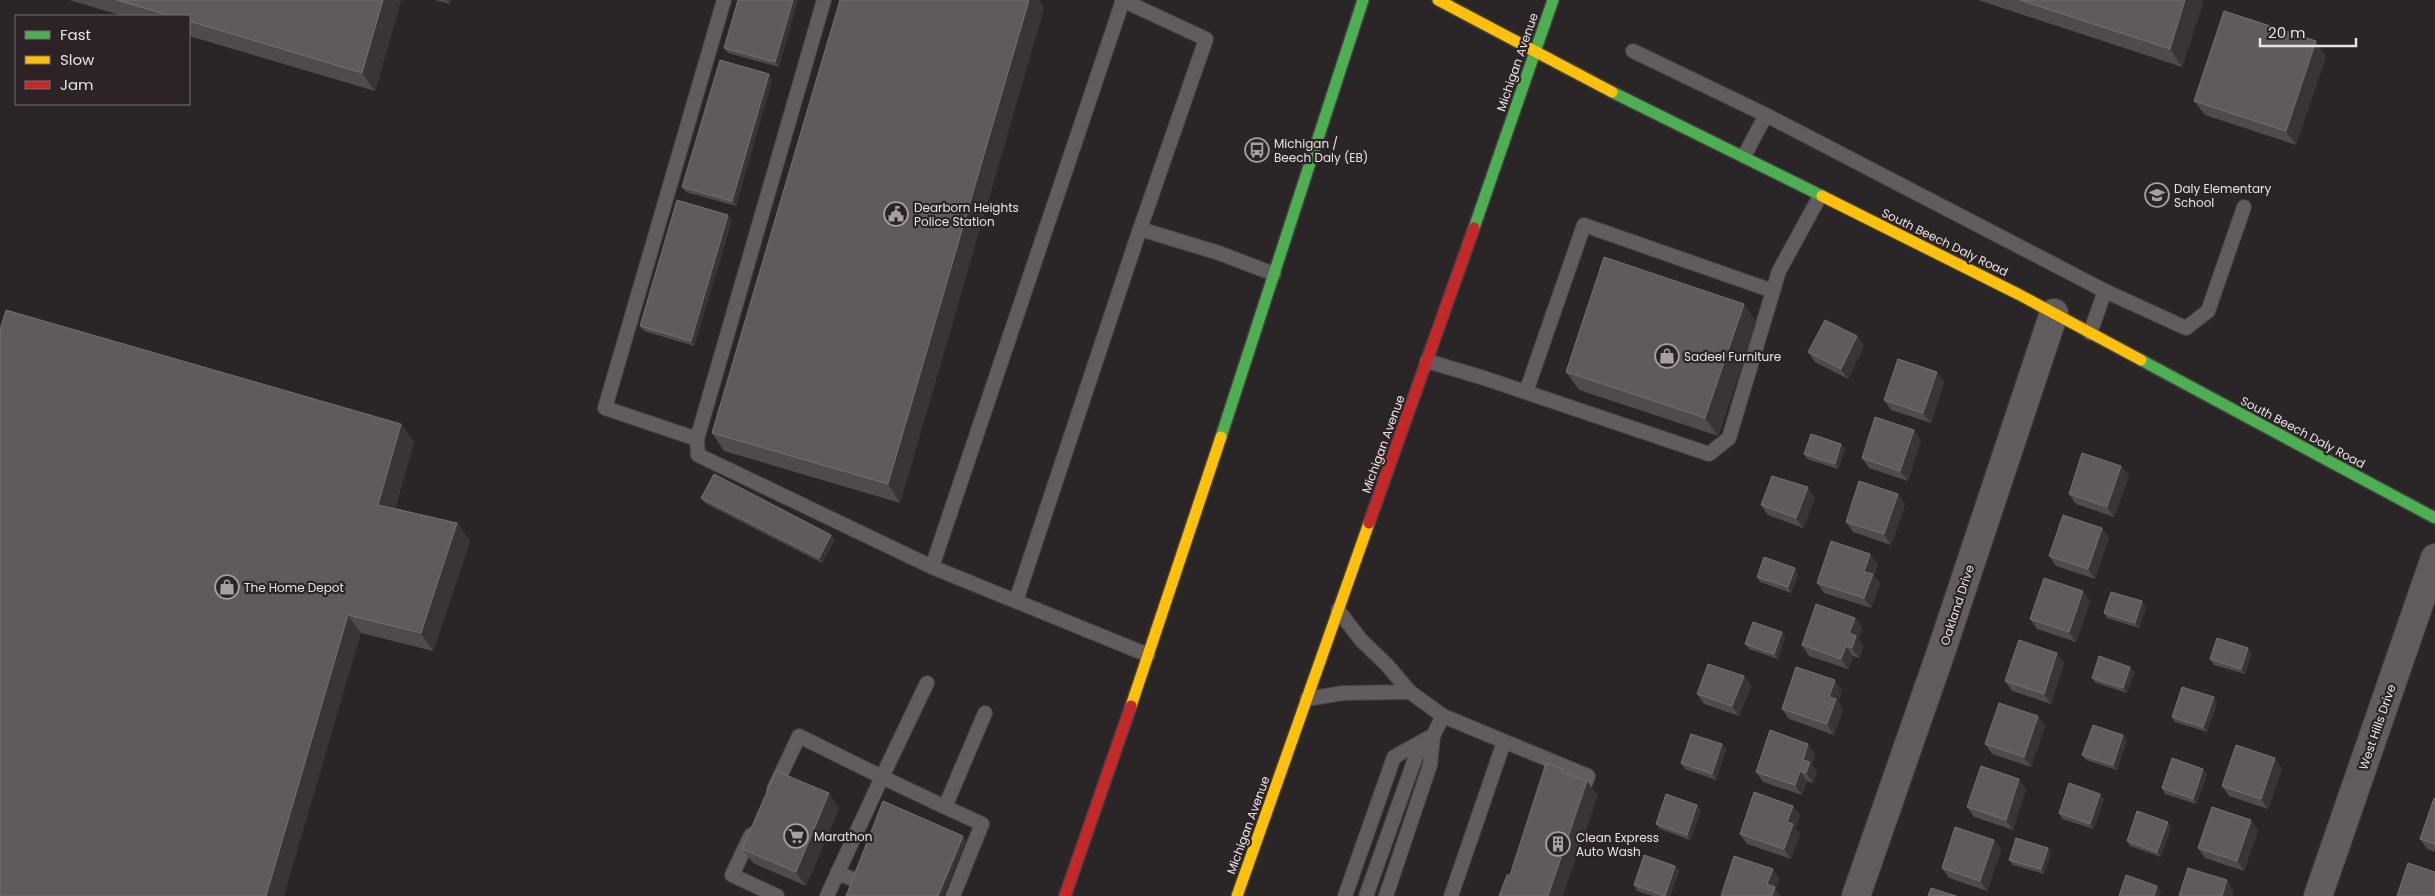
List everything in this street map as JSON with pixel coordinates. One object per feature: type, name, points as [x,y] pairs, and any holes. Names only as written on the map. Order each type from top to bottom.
[{"type":"main road","points":[[1068,893],[1363,0]]},
{"type":"main road","name":"South Beech Daly Road","points":[[1438,0],[1595,83],[2054,313],[2435,518]]},
{"type":"main road","name":"Michigan Avenue","points":[[1237,896],[1537,51],[1553,0]]},
{"type":"street","name":"Oakland Drive","points":[[1856,896],[1942,649],[2054,313]]},
{"type":"street","name":"West Hills Drive","points":[[2318,896],[2435,558]]},
{"type":"lane","points":[[697,439],[605,408],[724,0]]},
{"type":"lane","points":[[824,0],[697,439],[698,455],[932,567],[1148,655]]},
{"type":"lane","points":[[932,567],[1122,0],[1206,39],[1140,229],[1016,601]]},
{"type":"lane","points":[[1633,51],[1766,115],[2105,291],[2186,328],[2208,311],[2244,207]]},
{"type":"lane","points":[[1744,156],[1766,115]]},
{"type":"lane","points":[[1427,362],[1526,392],[1710,454],[1730,438],[1779,271],[1820,196]]},
{"type":"lane","points":[[1526,392],[1584,225],[1773,291]]},
{"type":"lane","points":[[1140,229],[1219,253],[1274,274]]},
{"type":"lane","points":[[2090,333],[2105,291]]},
{"type":"lane","points":[[1338,610],[1361,640],[1387,665],[1410,692],[1443,716],[1588,776],[1583,790]]},
{"type":"lane","points":[[828,896],[837,874],[862,835],[882,777],[926,683]]},
{"type":"lane","points":[[1307,699],[1342,693],[1410,692]]},
{"type":"lane","points":[[945,807],[985,713]]},
{"type":"lane","points":[[1366,896],[1416,756],[1433,736],[1443,716]]},
{"type":"lane","points":[[765,805],[799,736],[982,824],[957,874],[953,896]]},
{"type":"lane","points":[[1344,896],[1394,757],[1433,736]]},
{"type":"lane","points":[[1386,896],[1430,765],[1433,736]]},
{"type":"lane","points":[[1452,896],[1504,742]]},
{"type":"lane","points":[[757,823],[732,875],[777,896]]},
{"type":"lane","points":[[837,874],[858,881]]},
{"type":"building","points":[[117,0],[383,0],[362,73],[190,21],[190,15],[168,15]]},
{"type":"building","points":[[738,0],[793,0],[775,62],[724,48]]},
{"type":"building","points":[[840,0],[1029,0],[888,484],[712,433]]},
{"type":"building","points":[[2020,0],[2185,0],[2170,49]]},
{"type":"building","points":[[2224,11],[2316,41],[2286,131],[2194,101]]},
{"type":"building","points":[[720,60],[769,74],[732,201],[682,187]]},
{"type":"building","points":[[677,200],[728,215],[691,341],[640,326]]},
{"type":"building","name":"Sadeel Furniture","points":[[1604,257],[1744,304],[1705,418],[1566,372]]},
{"type":"building","name":"The Home Depot","points":[[6,310],[401,424],[378,505],[457,523],[421,633],[348,615],[266,896],[0,896],[0,330]]},
{"type":"building","points":[[1825,320],[1857,336],[1841,369],[1808,352]]},
{"type":"building","points":[[1898,359],[1937,372],[1923,413],[1884,400]]},
{"type":"building","points":[[1875,417],[1914,430],[1900,471],[1862,458]]},
{"type":"building","points":[[1811,434],[1841,444],[1835,464],[1804,454]]},
{"type":"building","points":[[2082,453],[2121,466],[2107,507],[2069,494]]},
{"type":"building","points":[[714,474],[831,535],[819,558],[701,498]]},
{"type":"building","points":[[1772,476],[1808,487],[1796,518],[1761,505]]},
{"type":"building","points":[[1859,481],[1898,494],[1884,534],[1846,522]]},
{"type":"building","points":[[2063,515],[2102,528],[2088,569],[2049,556]]},
{"type":"building","points":[[1831,541],[1870,554],[1864,572],[1873,574],[1864,598],[1817,583]]},
{"type":"building","points":[[1764,557],[1795,568],[1788,587],[1757,577]]},
{"type":"building","points":[[2044,578],[2083,591],[2069,632],[2030,619]]},
{"type":"building","points":[[2111,592],[2142,601],[2135,623],[2104,613]]},
{"type":"building","points":[[1816,604],[1855,618],[1849,633],[1856,636],[1852,648],[1846,646],[1841,659],[1802,645]]},
{"type":"building","points":[[1753,622],[1782,632],[1774,654],[1745,644]]},
{"type":"building","points":[[2217,638],[2248,648],[2241,669],[2210,659]]},
{"type":"building","points":[[2019,640],[2057,653],[2044,694],[2005,681]]},
{"type":"building","points":[[2099,656],[2130,667],[2123,688],[2092,678]]},
{"type":"building","points":[[1708,664],[1744,676],[1732,706],[1697,694]]},
{"type":"building","points":[[1796,667],[1835,680],[1829,697],[1836,699],[1827,724],[1782,709]]},
{"type":"building","points":[[2182,687],[2214,697],[2203,727],[2172,717]]},
{"type":"building","points":[[1999,703],[2038,716],[2024,757],[1985,744]]},
{"type":"building","points":[[2093,725],[2123,735],[2113,765],[2082,755]]},
{"type":"building","points":[[1770,730],[1808,744],[1803,760],[1810,762],[1806,773],[1800,771],[1795,785],[1756,772]]},
{"type":"building","points":[[1691,734],[1722,744],[1712,774],[1681,763]]},
{"type":"building","points":[[2236,745],[2275,758],[2261,799],[2222,786]]},
{"type":"building","points":[[2172,758],[2203,769],[2193,799],[2162,788]]},
{"type":"building","name":"Clean Express Auto Wash","points":[[1546,763],[1563,769],[1562,772],[1587,781],[1548,896],[1499,896],[1507,875],[1510,875]]},
{"type":"building","points":[[1981,766],[2019,779],[2006,820],[1967,807]]},
{"type":"building","name":"Marathon","points":[[776,771],[829,793],[796,872],[742,849]]},
{"type":"building","points":[[2069,783],[2100,794],[2090,824],[2059,813]]},
{"type":"building","points":[[1754,792],[1793,806],[1787,822],[1793,824],[1784,849],[1740,834]]},
{"type":"building","points":[[1666,794],[1697,805],[1687,835],[1656,824]]},
{"type":"building","points":[[2435,799],[2435,844],[2420,839]]},
{"type":"building","points":[[883,801],[963,836],[938,896],[846,896]]},
{"type":"building","points":[[2212,807],[2251,820],[2237,861],[2198,848]]},
{"type":"building","points":[[2137,811],[2168,822],[2157,852],[2127,841]]},
{"type":"building","points":[[1955,827],[1994,840],[1980,881],[1942,868]]},
{"type":"building","points":[[2016,838],[2048,848],[2041,869],[2009,860]]},
{"type":"building","points":[[1644,855],[1675,866],[1665,896],[1634,885]]},
{"type":"building","points":[[1734,856],[1773,869],[1767,884],[1775,887],[1772,896],[1721,896]]},
{"type":"building","points":[[2408,863],[2435,872],[2435,896],[2397,896]]},
{"type":"building","points":[[2188,868],[2227,880],[2222,896],[2179,896]]},
{"type":"building","points":[[2126,875],[2157,886],[2154,896],[2119,896]]},
{"type":"building","points":[[1931,888],[1956,896],[1928,896]]},
{"type":"traffic: fast","points":[[1221,437],[1363,0]]},
{"type":"traffic: fast","points":[[1474,228],[1553,0]]},
{"type":"traffic: fast","points":[[1612,92],[1822,196]]},
{"type":"traffic: fast","points":[[2141,360],[2435,518]]},
{"type":"traffic: slow","points":[[1438,0],[1612,92]]},
{"type":"traffic: slow","points":[[1822,196],[2018,294],[2141,360]]},
{"type":"traffic: slow","points":[[1131,706],[1221,437]]},
{"type":"traffic: slow","points":[[1237,896],[1369,523]]},
{"type":"traffic: jam","points":[[1369,523],[1474,228]]},
{"type":"traffic: jam","points":[[1065,896],[1131,706]]},
{"type":"place","name":"Michigan / Beech Daly (EB)","points":[[1257,150]]},
{"type":"place","name":"Daly Elementary School","points":[[2157,195]]},
{"type":"place","name":"Dearborn Heights Police Station","points":[[896,214]]},
{"type":"place","name":"Sadeel Furniture","points":[[1667,356]]},
{"type":"place","name":"The Home Depot","points":[[227,587]]},
{"type":"place","name":"Marathon","points":[[796,836]]},
{"type":"place","name":"Clean Express Auto Wash","points":[[1558,844]]}]
